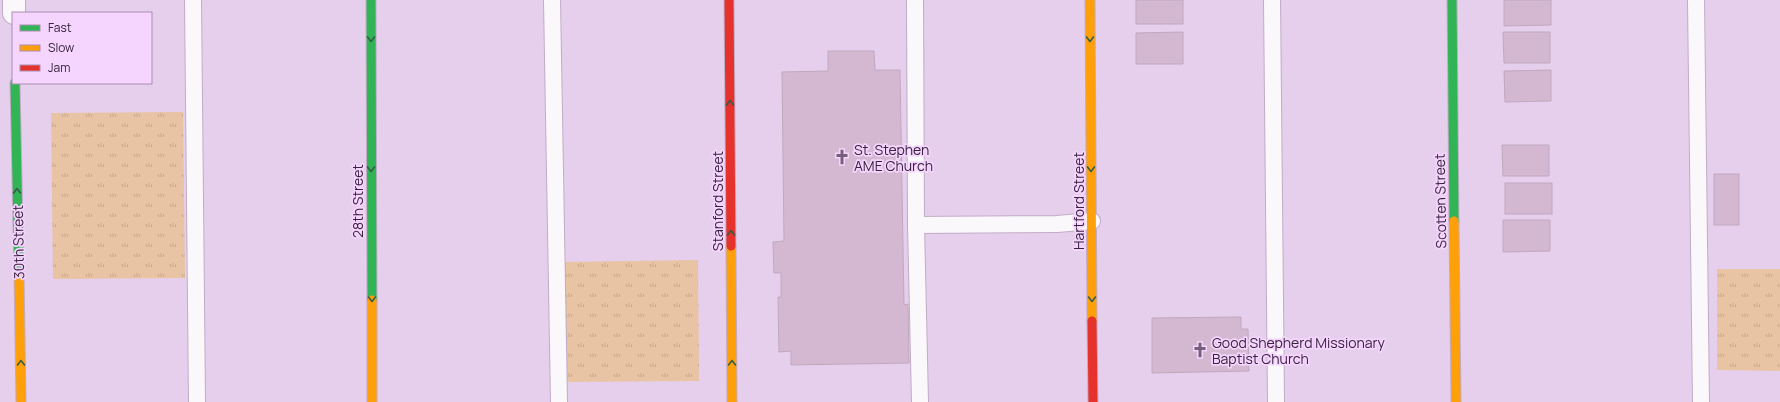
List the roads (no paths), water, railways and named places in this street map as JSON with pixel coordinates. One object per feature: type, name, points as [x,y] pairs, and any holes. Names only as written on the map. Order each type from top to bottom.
[{"type":"street","points":[[14,0],[14,12]]},
{"type":"street","name":"28th Street","points":[[371,0],[372,402]]},
{"type":"street","name":"Stanford Street","points":[[729,0],[732,402]]},
{"type":"street","name":"Hartford Street","points":[[1090,0],[1093,402]]},
{"type":"street","name":"Scotten Street","points":[[1452,0],[1456,402]]},
{"type":"street","name":"30th Street","points":[[15,84],[21,402]]},
{"type":"lane","points":[[193,0],[197,402]]},
{"type":"lane","points":[[552,0],[558,402]]},
{"type":"lane","points":[[915,0],[916,225],[920,402]]},
{"type":"lane","points":[[1272,0],[1276,402]]},
{"type":"lane","points":[[1696,0],[1701,402]]},
{"type":"lane","points":[[916,225],[1057,224],[1092,221]]},
{"type":"place","name":"St. Stephen AME Church","points":[[842,157]]},
{"type":"place","name":"Good Shepherd Missionary Baptist Church","points":[[1200,350]]}]
